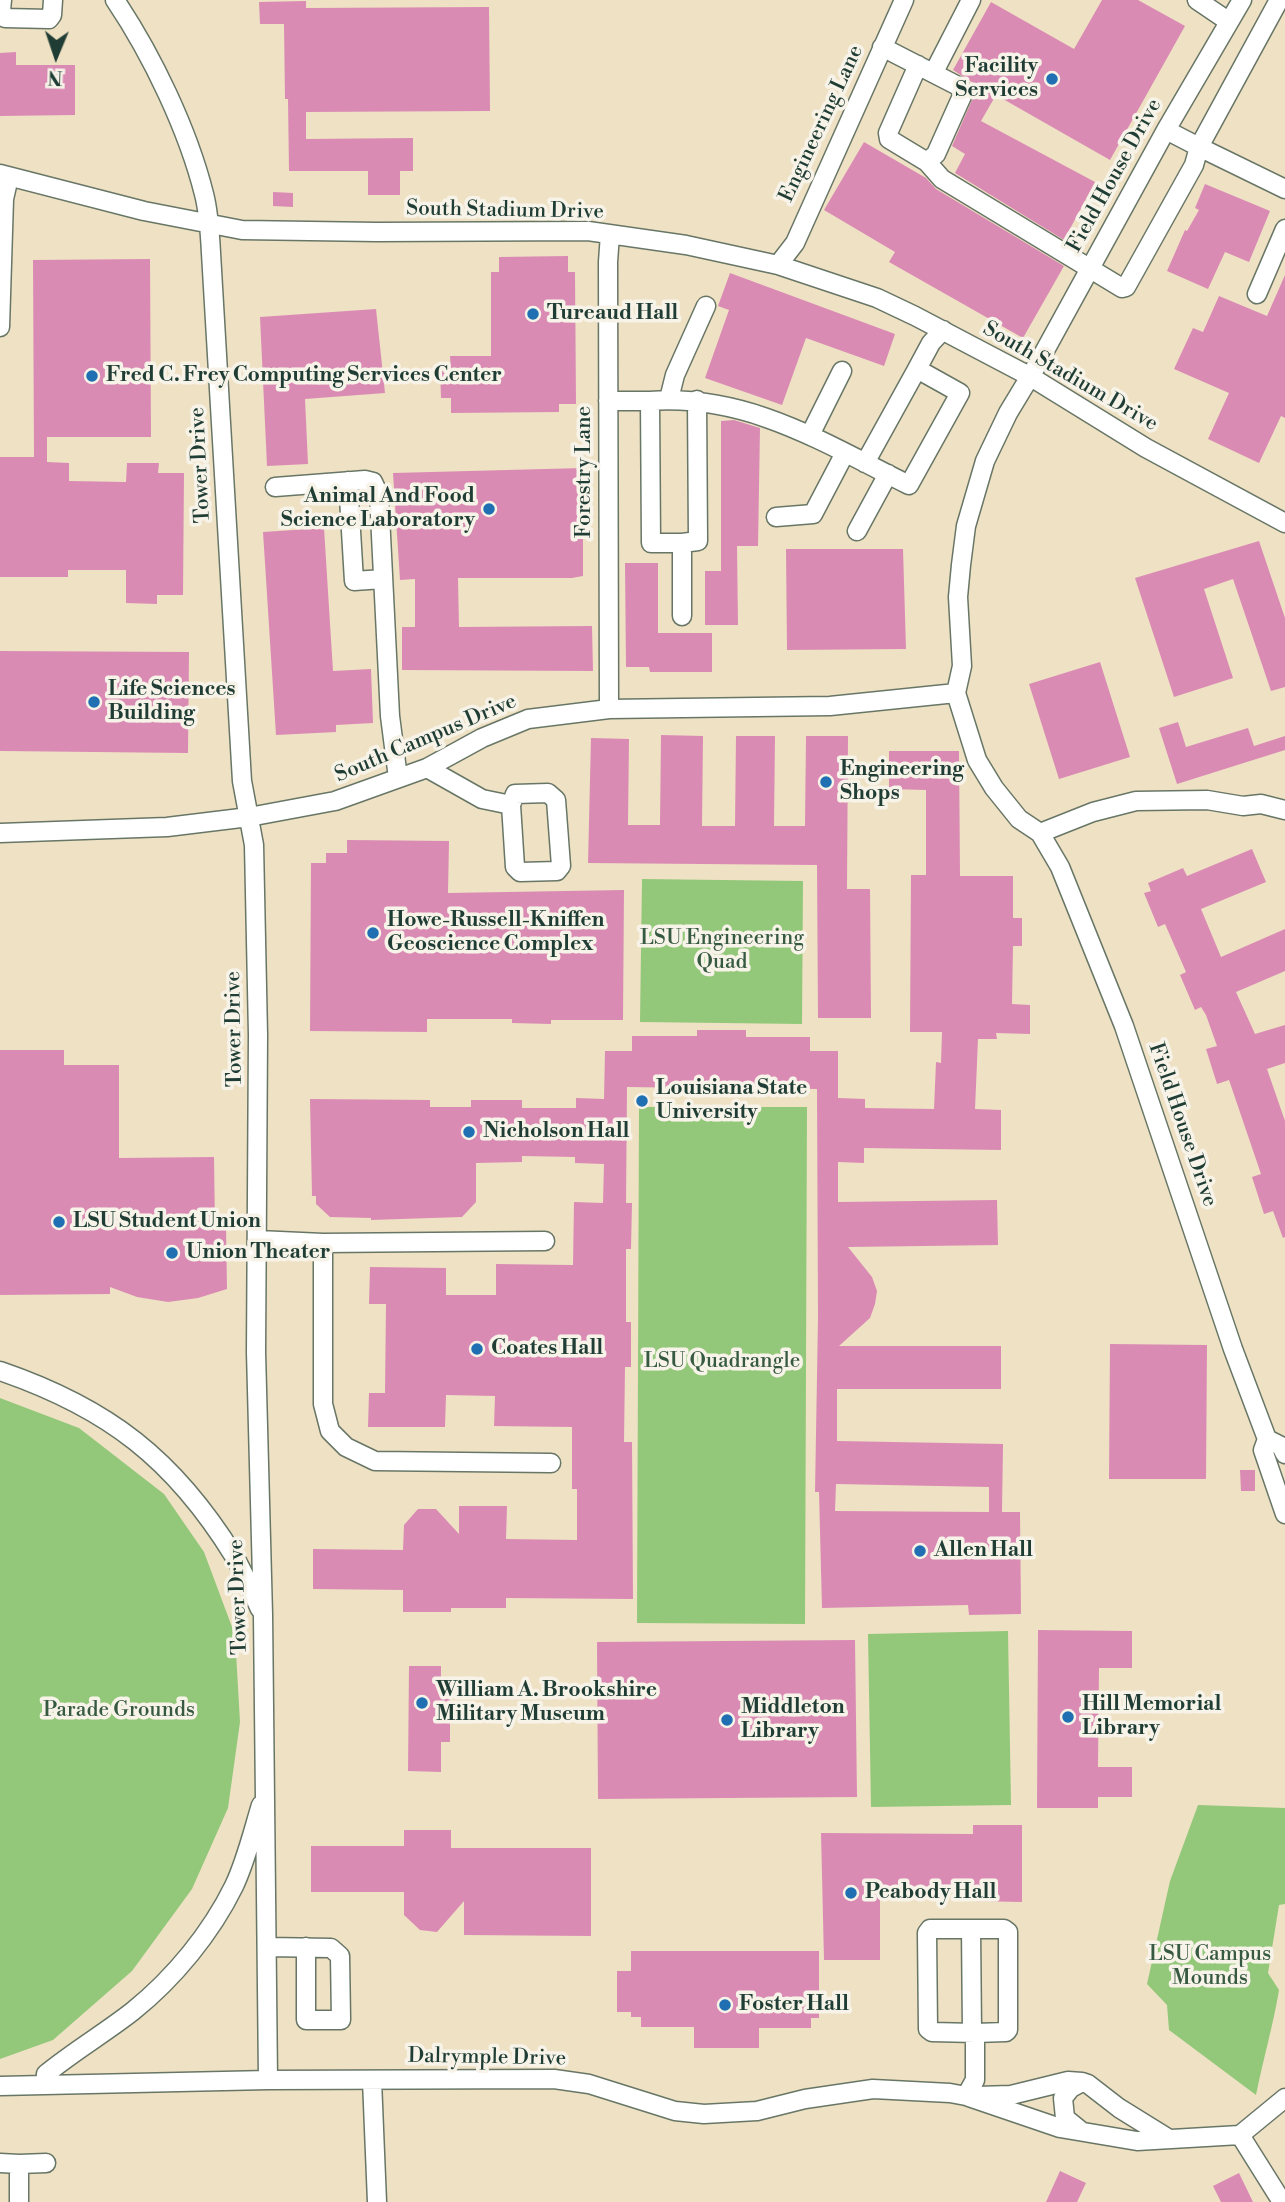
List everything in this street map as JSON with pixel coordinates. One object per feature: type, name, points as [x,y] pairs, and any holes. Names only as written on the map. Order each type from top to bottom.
[{"type":"street","points":[[2,0],[1,10],[5,18],[49,19],[52,15],[53,0]]},
{"type":"street","name":"Tower Drive","points":[[115,0],[155,70],[182,128],[205,196],[242,781],[254,845],[258,1035],[256,1352],[266,1791],[268,2080]]},
{"type":"street","name":"Engineering Lane","points":[[778,265],[795,243],[904,0]]},
{"type":"street","points":[[971,0],[888,133],[889,139],[927,162],[942,179],[1122,288],[1126,287],[1194,165],[1199,147],[1279,0]]},
{"type":"street","points":[[1197,0],[1228,20]]},
{"type":"street","name":"Field House Drive","points":[[1242,0],[1228,20],[1031,377],[1008,413],[985,461],[967,526],[958,597],[962,666],[956,693],[977,760],[994,788],[1019,819],[1040,833],[1058,860],[1124,1026],[1233,1349],[1267,1439],[1263,1450],[1285,1514]]},
{"type":"street","points":[[882,47],[960,88],[962,96],[936,154],[927,162]]},
{"type":"street","points":[[1166,130],[1285,189]]},
{"type":"street","points":[[0,327],[5,175]]},
{"type":"street","name":"South Stadium Drive","points":[[5,175],[144,211],[242,230],[548,230],[610,234],[686,244],[778,265],[877,298],[943,330],[1031,377],[1146,448],[1285,523]]},
{"type":"street","points":[[1257,294],[1285,229]]},
{"type":"street","name":"Forestry Lane","points":[[609,709],[610,234]]},
{"type":"street","points":[[669,399],[675,375],[706,306]]},
{"type":"street","points":[[865,463],[931,343],[943,330]]},
{"type":"street","points":[[608,401],[697,400],[755,413],[790,424],[909,485],[960,393],[917,369]]},
{"type":"street","points":[[810,435],[842,370]]},
{"type":"street","points":[[650,401],[651,543],[682,543],[698,541],[697,400]]},
{"type":"street","points":[[776,517],[813,514],[845,453]]},
{"type":"street","points":[[857,531],[888,474]]},
{"type":"street","points":[[275,487],[365,480],[373,482],[379,495],[390,716],[398,778]]},
{"type":"street","points":[[348,481],[354,581],[383,579]]},
{"type":"street","points":[[682,543],[682,616]]},
{"type":"street","name":"South Campus Drive","points":[[0,833],[166,827],[249,817],[335,802],[427,768],[482,738],[528,719],[609,709],[830,706],[956,693]]},
{"type":"street","points":[[427,768],[482,799],[511,805]]},
{"type":"street","points":[[548,793],[556,800],[561,866],[557,871],[520,872],[514,867],[511,805],[515,794],[548,793]]},
{"type":"street","points":[[1040,833],[1093,812],[1136,801],[1207,800],[1243,806],[1261,804],[1285,810]]},
{"type":"street","points":[[258,1240],[545,1241]]},
{"type":"street","points":[[323,1242],[323,1404],[330,1431],[346,1447],[375,1461],[551,1463]]},
{"type":"street","points":[[0,1371],[85,1406],[131,1436],[153,1455],[197,1502],[235,1558],[263,1615]]},
{"type":"street","name":"Field House Drive","points":[[1267,1439],[1281,1446],[1285,1454]]},
{"type":"street","points":[[45,2085],[46,2074],[134,2010],[178,1967],[198,1942],[236,1884],[266,1791]]},
{"type":"street","points":[[966,2096],[975,2080],[971,1929]]},
{"type":"street","points":[[971,1929],[1004,1929],[1008,1932],[1008,2031],[932,2032],[928,2029],[928,1931],[971,1929]]},
{"type":"street","points":[[268,1947],[306,1947]]},
{"type":"street","name":"Dalrymple Drive","points":[[0,2086],[268,2080],[571,2081],[589,2084],[675,2112],[704,2114],[749,2112],[805,2099],[873,2089],[919,2090],[966,2096],[1011,2095],[1068,2081],[1082,2082]]},
{"type":"street","points":[[372,2080],[377,2202]]},
{"type":"street","points":[[1081,2132],[1065,2118],[1063,2098],[1071,2088],[1082,2082],[1169,2139]]},
{"type":"street","name":"Dalrymple Drive","points":[[966,2096],[1039,2121],[1081,2132],[1137,2141],[1241,2135]]},
{"type":"street","points":[[1282,2202],[1241,2135],[1285,2098]]},
{"type":"street","points":[[0,2163],[46,2163]]},
{"type":"street","points":[[19,2164],[19,2202]]},
{"type":"green space","name":"LSU Engineering Quad","points":[[642,879],[803,881],[802,1024],[640,1022]]},
{"type":"green space","name":"LSU Quadrangle","points":[[639,1107],[807,1107],[805,1624],[637,1623]]},
{"type":"green space","name":"Parade Grounds","points":[[0,1398],[79,1428],[164,1494],[204,1552],[235,1635],[240,1722],[228,1808],[192,1889],[132,1971],[53,2040],[0,2059]]},
{"type":"green space","points":[[1008,1631],[1011,1805],[871,1807],[868,1634]]},
{"type":"green space","name":"LSU Campus Mounds","points":[[1198,1805],[1285,1808],[1285,1904],[1279,1905],[1268,1973],[1279,1990],[1256,2095],[1169,2030],[1167,2005],[1147,1984],[1170,1881]]},
{"type":"building","name":"Facility Services","points":[[1102,0],[1138,0],[1185,26],[1110,160],[996,95],[981,121],[1095,182],[1064,240],[955,173],[965,154],[952,146],[978,86],[953,70],[991,2],[1074,49]]},
{"type":"building","points":[[306,1],[306,8],[489,7],[490,111],[306,112],[306,139],[413,138],[413,171],[400,171],[400,195],[368,195],[368,171],[289,171],[284,24],[260,24],[259,2]]},
{"type":"building","points":[[16,52],[16,65],[75,65],[75,115],[0,116],[0,53]]},
{"type":"building","points":[[864,142],[1064,266],[1023,338],[889,262],[895,252],[824,210]]},
{"type":"building","points":[[1205,184],[1270,211],[1249,262],[1225,252],[1208,289],[1167,271],[1185,230],[1187,231],[1199,210],[1195,208]]},
{"type":"building","points":[[273,192],[293,193],[293,207],[273,206]]},
{"type":"building","name":"Tureaud Hall","points":[[568,256],[568,272],[575,272],[576,404],[559,404],[559,412],[451,413],[451,398],[441,398],[440,371],[451,371],[450,356],[491,356],[491,272],[499,272],[499,257]]},
{"type":"building","points":[[150,259],[151,437],[47,437],[47,462],[69,463],[69,481],[126,482],[127,463],[159,463],[158,473],[184,473],[183,595],[157,595],[157,604],[126,603],[126,570],[68,570],[68,577],[0,577],[0,457],[34,457],[33,260]]},
{"type":"building","points":[[730,273],[895,334],[884,366],[806,338],[782,405],[705,378],[729,310],[718,306]]},
{"type":"building","points":[[1285,275],[1285,418],[1281,416],[1259,463],[1208,439],[1229,393],[1174,369],[1193,328],[1203,332],[1219,296],[1267,316]]},
{"type":"building","points":[[376,309],[385,393],[305,399],[308,464],[267,466],[260,317]]},
{"type":"building","points":[[734,420],[760,428],[758,546],[737,546],[738,625],[705,625],[705,571],[721,571],[721,421]]},
{"type":"building","name":"Animal And Food Science Laboratory","points":[[583,468],[583,576],[458,578],[459,627],[592,626],[593,671],[402,670],[402,627],[415,627],[415,579],[400,580],[393,473]]},
{"type":"building","points":[[324,528],[333,671],[371,669],[373,723],[336,725],[336,732],[276,735],[263,532]]},
{"type":"building","points":[[1259,541],[1285,618],[1285,687],[1271,691],[1233,579],[1204,589],[1233,678],[1174,697],[1135,578]]},
{"type":"building","points":[[786,549],[903,549],[906,649],[787,650]]},
{"type":"building","points":[[625,563],[658,563],[658,633],[712,633],[712,672],[650,672],[649,667],[626,667]]},
{"type":"building","name":"Life Sciences Building","points":[[0,651],[189,652],[188,753],[0,751]]},
{"type":"building","points":[[1100,662],[1130,757],[1059,779],[1029,684]]},
{"type":"building","points":[[1178,722],[1186,747],[1248,728],[1254,746],[1285,736],[1285,750],[1177,784],[1159,728]]},
{"type":"building","name":"Engineering Shops","points":[[661,735],[703,736],[702,826],[735,826],[736,736],[775,736],[774,826],[805,826],[806,736],[848,736],[847,889],[870,889],[871,1018],[818,1018],[817,865],[588,863],[591,738],[629,739],[628,825],[660,825]]},
{"type":"building","points":[[889,751],[959,751],[960,876],[1013,876],[1013,918],[1022,918],[1022,946],[1013,946],[1012,1004],[1030,1005],[1030,1034],[996,1033],[997,1039],[978,1039],[975,1109],[1001,1110],[1001,1150],[864,1148],[864,1163],[838,1162],[838,1202],[997,1200],[998,1245],[848,1247],[872,1277],[877,1291],[870,1318],[839,1346],[1001,1346],[1001,1389],[837,1389],[837,1441],[1003,1444],[1002,1512],[1020,1512],[1021,1614],[969,1615],[968,1605],[822,1608],[819,1492],[815,1492],[818,1317],[817,1089],[745,1088],[745,1096],[696,1095],[696,1088],[627,1087],[626,1203],[632,1203],[631,1249],[626,1249],[626,1322],[631,1322],[631,1367],[625,1367],[624,1442],[632,1442],[633,1599],[506,1598],[506,1608],[451,1608],[451,1612],[403,1612],[403,1590],[313,1589],[313,1549],[403,1550],[404,1525],[418,1509],[436,1509],[459,1534],[459,1506],[507,1506],[506,1539],[577,1540],[577,1489],[572,1489],[572,1427],[494,1426],[495,1396],[446,1395],[445,1427],[368,1427],[369,1393],[385,1393],[386,1304],[369,1304],[370,1267],[446,1268],[446,1295],[496,1295],[496,1264],[573,1265],[574,1202],[603,1203],[604,1164],[575,1163],[575,1157],[522,1156],[522,1162],[476,1163],[476,1202],[462,1217],[371,1220],[330,1217],[316,1204],[316,1196],[312,1196],[310,1099],[430,1100],[430,1107],[471,1107],[471,1100],[522,1100],[522,1108],[576,1108],[576,1098],[604,1099],[605,1051],[632,1051],[632,1036],[697,1036],[697,1030],[746,1030],[746,1037],[810,1037],[810,1051],[838,1051],[838,1098],[865,1099],[865,1108],[934,1109],[936,1062],[941,1063],[942,1032],[910,1032],[911,875],[926,875],[926,790],[889,789]],"holes":[[[836,1484],[989,1487],[989,1512],[835,1511]]]},
{"type":"building","points":[[347,840],[449,841],[448,893],[624,890],[623,1020],[551,1020],[551,1024],[512,1023],[512,1019],[427,1019],[427,1032],[310,1031],[311,863],[326,863],[326,853],[347,853]]},
{"type":"building","points":[[1252,849],[1266,882],[1201,909],[1221,957],[1285,929],[1285,971],[1236,992],[1255,1034],[1285,1025],[1285,1063],[1267,1069],[1285,1121],[1283,1238],[1273,1211],[1264,1214],[1252,1177],[1261,1174],[1229,1080],[1217,1084],[1206,1049],[1217,1046],[1206,1015],[1201,1007],[1195,1010],[1180,975],[1186,972],[1165,924],[1158,927],[1144,893],[1151,891],[1148,883],[1183,868],[1187,876]]},
{"type":"building","name":"LSU Student Union","points":[[0,1050],[64,1050],[64,1065],[119,1065],[119,1158],[214,1157],[215,1227],[226,1227],[227,1289],[198,1298],[168,1302],[137,1297],[110,1287],[110,1294],[0,1295]]},
{"type":"building","points":[[1110,1344],[1207,1345],[1206,1479],[1109,1479]]},
{"type":"building","points":[[1240,1470],[1255,1470],[1255,1491],[1241,1491]]},
{"type":"building","name":"Hill Memorial Library","points":[[1038,1630],[1132,1631],[1132,1668],[1099,1668],[1098,1767],[1132,1767],[1132,1797],[1098,1797],[1098,1808],[1037,1808]]},
{"type":"building","name":"Middleton Library","points":[[855,1640],[857,1797],[598,1799],[597,1642]]},
{"type":"building","points":[[409,1666],[441,1666],[441,1699],[450,1699],[450,1742],[441,1742],[441,1772],[408,1771]]},
{"type":"building","name":"Peabody Hall","points":[[973,1825],[1022,1825],[1022,1902],[972,1901],[972,1891],[880,1891],[880,1960],[824,1960],[821,1833],[973,1834]]},
{"type":"building","points":[[404,1830],[451,1830],[451,1848],[591,1848],[591,1936],[464,1935],[464,1901],[437,1932],[420,1930],[404,1915],[404,1892],[311,1892],[311,1846],[404,1846]]},
{"type":"building","name":"Foster Hall","points":[[631,1951],[819,1951],[819,2018],[811,2018],[811,2028],[759,2028],[759,2048],[694,2048],[694,2027],[641,2027],[641,2017],[631,2017],[631,2012],[617,2012],[617,1971],[631,1971]]},
{"type":"building","points":[[1060,2171],[1086,2183],[1077,2202],[1046,2202]]},
{"type":"building","points":[[1239,2173],[1253,2202],[1221,2202],[1213,2186]]},
{"type":"place","name":"Facility Services","points":[[1052,79]]},
{"type":"place","name":"Tureaud Hall","points":[[533,314]]},
{"type":"place","name":"Fred C. Frey Computing Services Center","points":[[92,376]]},
{"type":"place","name":"Animal And Food Science Laboratory","points":[[489,509]]},
{"type":"place","name":"Life Sciences Building","points":[[94,702]]},
{"type":"place","name":"Engineering Shops","points":[[826,782]]},
{"type":"place","name":"Howe-Russell-Kniffen Geoscience Complex","points":[[373,933]]},
{"type":"place","name":"Louisiana State University","points":[[642,1101]]},
{"type":"place","name":"Nicholson Hall","points":[[469,1132]]},
{"type":"place","name":"LSU Student Union","points":[[59,1222]]},
{"type":"place","name":"Union Theater","points":[[172,1253]]},
{"type":"place","name":"Coates Hall","points":[[477,1349]]},
{"type":"place","name":"Allen Hall","points":[[920,1551]]},
{"type":"place","name":"William A. Brookshire Military Museum","points":[[422,1703]]},
{"type":"place","name":"Hill Memorial Library","points":[[1068,1717]]},
{"type":"place","name":"Middleton Library","points":[[727,1720]]},
{"type":"place","name":"Peabody Hall","points":[[851,1893]]},
{"type":"place","name":"Foster Hall","points":[[725,2005]]}]
